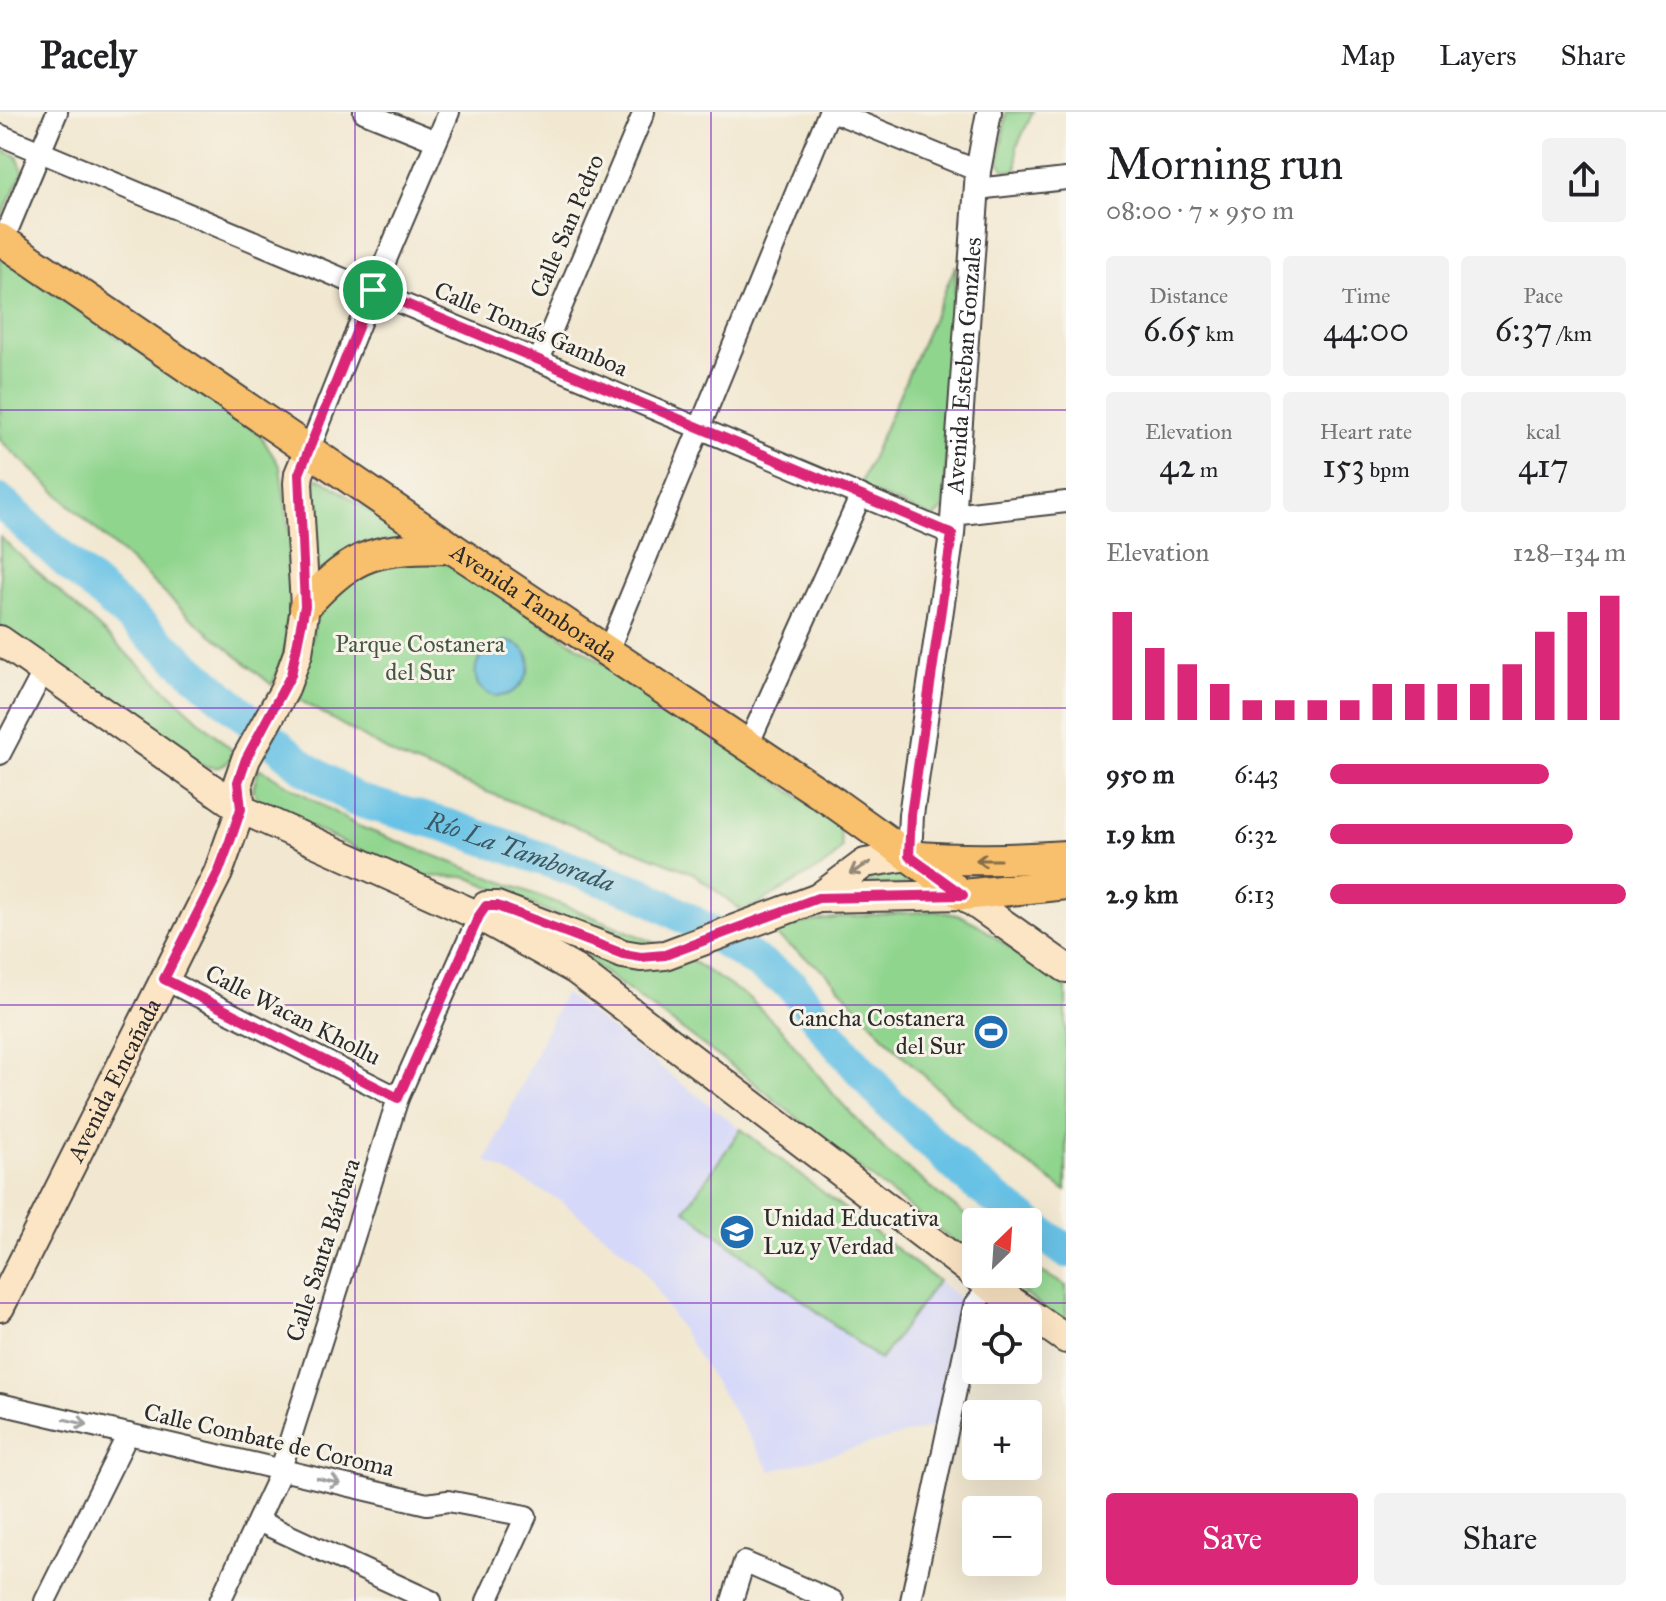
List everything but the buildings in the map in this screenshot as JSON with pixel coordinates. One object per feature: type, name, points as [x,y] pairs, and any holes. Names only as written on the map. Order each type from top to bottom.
[{"type":"main road","name":"Avenida Tamborada","points":[[1,240],[452,548],[748,745],[1066,968]]},
{"type":"main road","name":"Avenida Encañada","points":[[0,1307],[218,873],[241,809],[238,782],[246,759],[284,691],[298,653],[305,606],[298,483],[309,450]]},
{"type":"main road","points":[[305,606],[341,570],[365,556],[394,548],[452,548]]},
{"type":"main road","points":[[0,640],[241,809],[479,916],[576,970],[962,1264]]},
{"type":"main road","points":[[479,916],[486,906],[497,906],[623,954],[641,957],[665,955],[818,898],[865,863],[909,856],[1014,860],[1066,856]]},
{"type":"main road","points":[[818,898],[963,895],[1066,884]]},
{"type":"main road","points":[[993,1288],[1066,1339]]},
{"type":"street","points":[[1,240],[57,112]]},
{"type":"street","points":[[364,112],[436,141]]},
{"type":"street","points":[[309,450],[449,112]]},
{"type":"street","name":"Calle San Pedro","points":[[539,360],[644,112]]},
{"type":"street","points":[[608,651],[832,112],[978,180],[1066,179]]},
{"type":"street","name":"Avenida Esteban Gonzales","points":[[909,856],[911,815],[953,524],[978,180],[989,112]]},
{"type":"street","name":"Calle Tomás Gamboa","points":[[0,135],[861,495],[953,524],[1066,502]]},
{"type":"street","points":[[748,745],[861,495]]},
{"type":"street","points":[[0,754],[44,670]]},
{"type":"street","name":"Calle Santa Bárbara","points":[[220,1601],[281,1470],[398,1098],[479,916]]},
{"type":"street","name":"Calle Wacan Khollu","points":[[164,979],[398,1098]]},
{"type":"street","points":[[911,1601],[974,1306],[988,1288]]},
{"type":"street","name":"Calle Combate de Coroma","points":[[0,1404],[427,1504],[448,1501],[526,1516],[487,1601]]},
{"type":"street","points":[[45,1601],[128,1434]]},
{"type":"street","points":[[258,1521],[431,1601]]},
{"type":"street","points":[[732,1601],[744,1562],[833,1601]]},
{"type":"shaded area","name":"Unidad Educativa Luz y Verdad","points":[[564,993],[961,1299],[935,1426],[771,1471],[639,1263],[561,1201],[486,1161]]},
{"type":"green space","points":[[1006,112],[1033,112],[1017,146],[1017,171],[1005,170],[999,162]]},
{"type":"green space","points":[[0,149],[17,156],[23,172],[0,219]]},
{"type":"green space","name":"Parque Costanera del Sur","points":[[0,257],[259,433],[280,467],[294,565],[288,642],[272,685],[190,617],[0,440]]},
{"type":"green space","points":[[956,265],[944,503],[943,509],[934,518],[859,487]]},
{"type":"green space","name":"Parque Costanera del Sur","points":[[318,478],[406,536],[313,579],[310,486]]},
{"type":"green space","points":[[0,537],[234,752],[227,763],[215,767],[198,764],[0,628]]},
{"type":"green space","name":"Parque Costanera del Sur","points":[[390,558],[441,562],[459,567],[705,731],[839,825],[842,848],[830,862],[744,912],[693,873],[398,757],[298,699],[317,614],[333,592]]},
{"type":"green space","points":[[259,768],[358,826],[660,945],[647,948],[583,926],[467,877],[414,876],[260,803],[253,789]]},
{"type":"green space","points":[[903,869],[919,881],[899,885],[870,884],[868,880],[870,877]]},
{"type":"green space","points":[[937,911],[962,916],[977,924],[1066,988],[1066,1191],[988,1136],[895,1048],[824,971],[767,929],[841,917]]},
{"type":"green space","points":[[579,954],[632,968],[689,959],[749,998],[784,1032],[835,1096],[886,1151],[962,1213],[962,1248],[856,1166],[748,1078]]},
{"type":"green space","points":[[741,1129],[938,1281],[880,1360],[685,1210]]},
{"type":"green space","points":[[1042,1272],[1066,1286],[1066,1324],[1042,1304],[1016,1288],[1042,1288]]},
{"type":"water","points":[[506,641],[522,648],[529,658],[529,670],[514,691],[503,696],[490,694],[478,685],[477,663],[486,652]]},
{"type":"waterway","name":"Río La Tamborada","points":[[0,501],[305,768],[356,800],[449,826],[641,893],[707,930],[792,985],[889,1103],[972,1181],[1008,1208]]},
{"type":"waterway","name":"Río La Tamborada","points":[[1042,1233],[1066,1251]]},
{"type":"place","name":"Cancha Costanera del Sur","points":[[991,1032]]},
{"type":"place","name":"Unidad Educativa Luz y Verdad","points":[[737,1232]]},
{"type":"route","points":[[373,290],[952,534],[911,815],[909,856],[963,895],[818,898],[665,955],[641,957],[599,946],[497,906],[486,906],[398,1098],[164,979],[218,873],[241,809],[238,782],[246,759],[284,691],[298,653],[305,606],[299,474],[373,290]]}]
